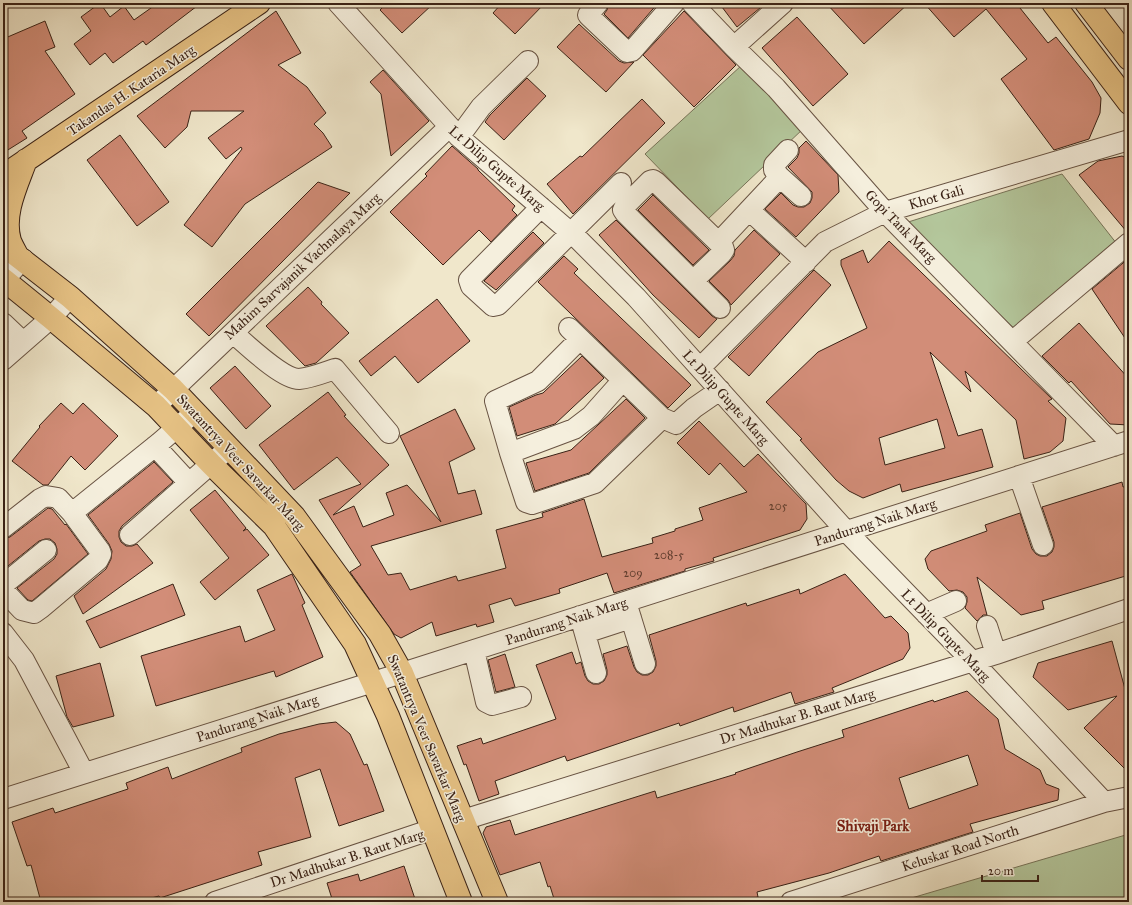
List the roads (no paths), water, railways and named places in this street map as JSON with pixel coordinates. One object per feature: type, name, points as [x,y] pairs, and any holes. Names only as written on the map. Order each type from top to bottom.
[{"type":"main road","name":"Takandas H. Kataria Marg","points":[[3,176],[259,3]]},
{"type":"main road","points":[[1053,3],[1129,103]]},
{"type":"main road","points":[[1086,3],[1129,59]]},
{"type":"main road","points":[[14,253],[10,241],[8,221],[11,199],[26,160]]},
{"type":"main road","name":"Swatantrya Veer Savarkar Marg","points":[[14,253],[70,297],[173,389],[294,516],[380,634],[402,673],[497,902]]},
{"type":"main road","name":"Swatantrya Veer Savarkar Marg","points":[[3,280],[156,406],[211,464],[274,526],[355,644],[388,716],[461,902]]},
{"type":"street","name":"Lt Dilip Gupte Marg","points":[[338,3],[454,132],[537,211],[636,297],[846,531],[972,661],[1104,802]]},
{"type":"street","points":[[598,3],[588,15],[627,52],[632,52],[671,4]]},
{"type":"street","name":"Gopi Tank Marg","points":[[692,3],[776,88],[886,212],[1013,341],[1122,444]]},
{"type":"street","points":[[734,47],[783,3]]},
{"type":"street","name":"Mahim Sarvajanik Vachnalaya Marg","points":[[156,406],[232,333],[454,132],[528,61]]},
{"type":"street","name":"Khot Gali","points":[[700,368],[825,242],[886,212],[1129,140]]},
{"type":"street","points":[[788,150],[774,165],[774,170],[801,196]]},
{"type":"street","points":[[719,242],[780,177]]},
{"type":"street","points":[[693,281],[724,250],[724,247],[653,180],[650,181],[625,206],[623,210],[625,213],[693,281],[720,308]]},
{"type":"street","points":[[537,211],[469,280],[470,286],[493,306],[498,305],[621,183]]},
{"type":"street","points":[[749,210],[806,262]]},
{"type":"street","points":[[1013,341],[1129,243]]},
{"type":"street","points":[[3,280],[14,253]]},
{"type":"street","points":[[3,360],[51,318],[70,297]]},
{"type":"street","points":[[3,323],[23,342]]},
{"type":"street","points":[[232,333],[283,374],[297,379],[315,376],[335,369],[389,433]]},
{"type":"street","points":[[662,418],[595,483],[532,504],[526,502],[495,401],[538,381],[575,334],[662,418],[676,424],[694,408],[720,390]]},
{"type":"street","points":[[510,453],[574,430],[591,416],[623,380]]},
{"type":"street","points":[[72,514],[195,412]]},
{"type":"street","name":"Pandurang Naik Marg","points":[[3,799],[474,650],[583,625],[629,610],[846,531],[1122,444]]},
{"type":"street","points":[[155,446],[189,483]]},
{"type":"street","points":[[130,535],[229,448]]},
{"type":"street","points":[[1019,476],[1043,545]]},
{"type":"street","points":[[3,528],[40,499],[46,496],[58,498],[72,514],[101,554],[98,560],[34,613],[22,610],[3,590]]},
{"type":"street","points":[[3,585],[46,550]]},
{"type":"street","points":[[926,614],[956,601]]},
{"type":"street","name":"Dr Madhukar B. Raut Marg","points":[[463,820],[996,654],[1129,609]]},
{"type":"street","points":[[629,610],[645,664]]},
{"type":"street","points":[[583,625],[596,673]]},
{"type":"street","points":[[987,626],[996,654]]},
{"type":"street","points":[[3,633],[24,660],[84,773]]},
{"type":"street","points":[[474,650],[486,702],[488,704],[492,706],[521,697]]},
{"type":"street","name":"Keluskar Road North","points":[[791,902],[1104,802],[1129,797]]},
{"type":"street","name":"Dr Madhukar B. Raut Marg","points":[[215,902],[433,829]]},
{"type":"district","name":"Shivaji Park","points":[[873,826]]}]
